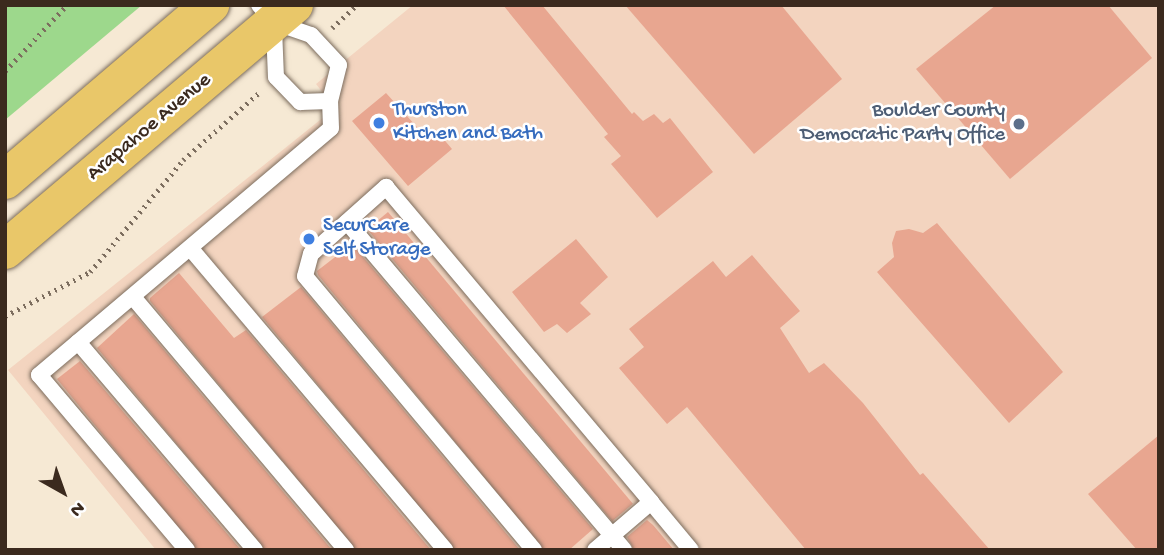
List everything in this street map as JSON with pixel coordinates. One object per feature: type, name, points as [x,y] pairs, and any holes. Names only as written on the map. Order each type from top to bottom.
[{"type":"main road","points":[[5,180],[210,5]]},
{"type":"main road","name":"Arapahoe Avenue","points":[[5,250],[276,11]]},
{"type":"lane","points":[[187,550],[39,375],[331,128],[330,101],[339,65],[311,34],[276,11]]},
{"type":"lane","points":[[276,11],[275,77],[300,102],[330,101]]},
{"type":"lane","points":[[534,550],[305,276],[312,254],[386,187],[691,550]]},
{"type":"lane","points":[[347,222],[624,550]]},
{"type":"lane","points":[[191,249],[445,550]]},
{"type":"lane","points":[[133,297],[346,550]]},
{"type":"lane","points":[[78,342],[255,550]]},
{"type":"lane","points":[[595,550],[651,502]]},
{"type":"path","points":[[5,71],[67,5]]},
{"type":"path","points":[[322,44],[335,23],[357,5]]},
{"type":"path","points":[[5,316],[90,272],[183,160],[275,77]]},
{"type":"shaded area","points":[[413,5],[1159,5],[1159,550],[156,550],[8,370],[335,108],[316,84]]},
{"type":"green space","points":[[5,5],[142,5],[5,120]]},
{"type":"building","points":[[503,5],[542,5],[632,114],[634,112],[643,121],[654,114],[663,123],[670,118],[713,172],[657,218],[611,164],[621,156],[604,137],[608,134]]},
{"type":"building","points":[[625,5],[781,5],[842,79],[754,154]]},
{"type":"building","name":"Boulder County Democratic Party Office","points":[[996,5],[1108,5],[1152,58],[1010,179],[916,69]]},
{"type":"building","points":[[386,93],[426,137],[435,129],[452,149],[408,186],[352,121]]},
{"type":"building","points":[[388,212],[633,504],[612,521],[367,229]]},
{"type":"building","points":[[937,223],[1063,372],[1009,423],[877,272],[894,257],[892,243],[896,231],[909,229],[923,233]]},
{"type":"building","points":[[576,239],[608,277],[580,303],[591,314],[567,333],[557,324],[544,332],[512,292]]},
{"type":"building","points":[[352,244],[593,529],[569,550],[544,550],[318,275],[317,271]]},
{"type":"building","points":[[752,255],[800,311],[780,328],[809,373],[824,363],[863,403],[920,475],[923,473],[990,550],[806,550],[687,407],[667,424],[619,368],[644,347],[629,329],[713,261],[726,277]]},
{"type":"building","points":[[179,273],[234,338],[246,330],[431,550],[356,550],[150,301],[150,298]]},
{"type":"building","points":[[301,287],[520,550],[455,550],[262,317]]},
{"type":"building","points":[[134,314],[332,550],[265,550],[97,348]]},
{"type":"building","points":[[80,361],[241,550],[197,550],[57,379]]},
{"type":"building","points":[[1159,435],[1159,550],[1137,550],[1088,494]]},
{"type":"building","points":[[647,520],[674,550],[634,550],[627,537]]},
{"type":"place","name":"Thurston Kitchen and Bath","points":[[379,123]]},
{"type":"place","name":"Boulder County Democratic Party Office","points":[[1019,124]]},
{"type":"place","name":"SecurCare Self Storage","points":[[309,239]]}]
